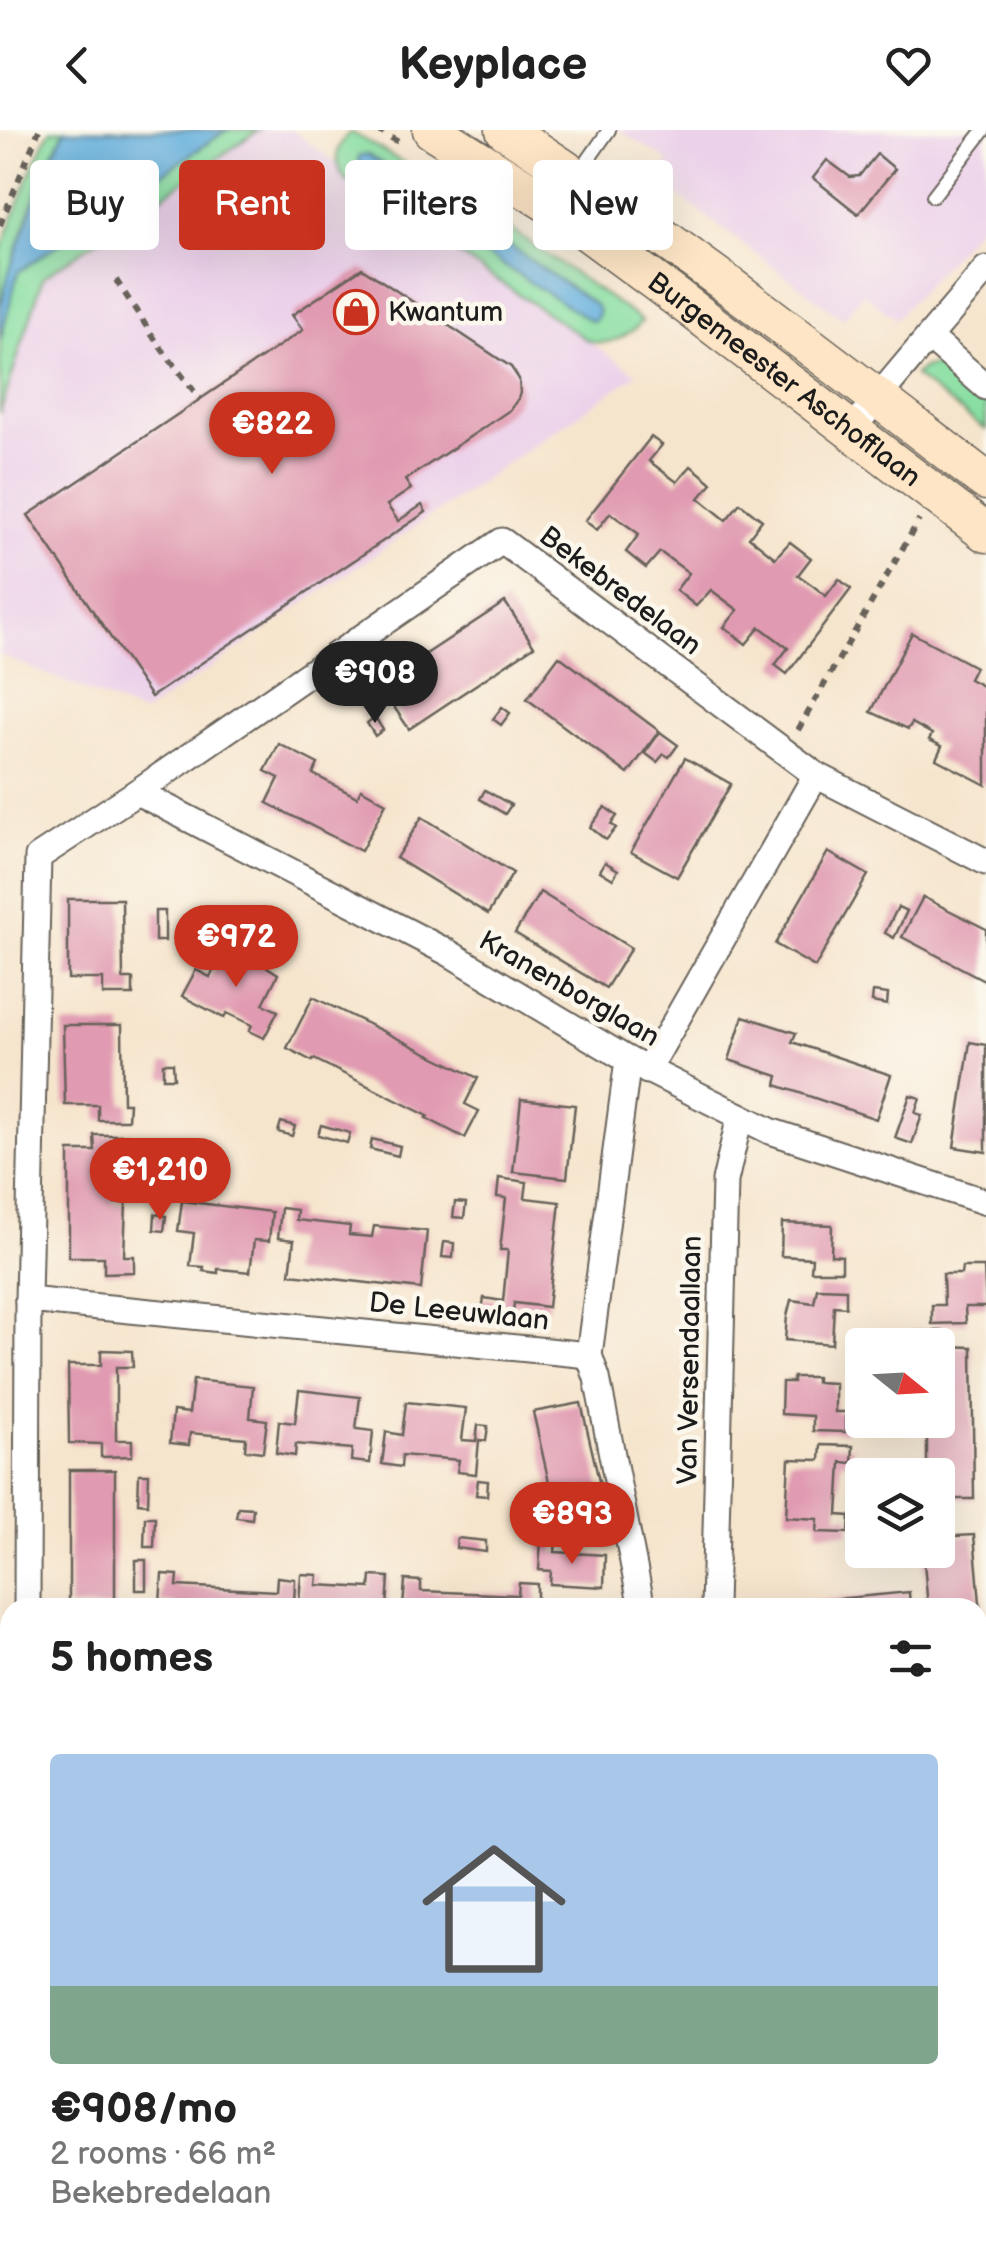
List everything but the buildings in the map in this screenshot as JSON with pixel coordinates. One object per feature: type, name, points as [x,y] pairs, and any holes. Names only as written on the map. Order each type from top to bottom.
[{"type":"street","name":"Burgemeester Aschofflaan","points":[[432,130],[533,195]]},
{"type":"street","name":"Burgemeester Aschofflaan","points":[[506,130],[552,160]]},
{"type":"street","name":"Burgemeester Aschofflaan","points":[[673,246],[878,396],[986,481]]},
{"type":"street","name":"Burgemeester Aschofflaan","points":[[610,250],[986,532]]},
{"type":"street","points":[[852,430],[986,269]]},
{"type":"street","points":[[930,338],[986,387]]},
{"type":"street","name":"Bekebredelaan","points":[[137,792],[502,540],[816,775],[986,862]]},
{"type":"street","points":[[640,1598],[597,1378],[589,1355],[638,1066],[816,775]]},
{"type":"street","points":[[28,1598],[28,1300],[38,857],[137,792]]},
{"type":"street","name":"Kranenborglaan","points":[[137,792],[448,953],[638,1066],[770,1131],[986,1202]]},
{"type":"street","name":"Van Versendaallaan","points":[[714,1598],[725,1181],[740,1116]]},
{"type":"street","name":"De Leeuwlaan","points":[[28,1300],[589,1355]]},
{"type":"lane","points":[[588,160],[608,130]]},
{"type":"lane","points":[[933,196],[983,135]]},
{"type":"path","points":[[0,225],[39,130]]},
{"type":"path","points":[[116,280],[200,400]]},
{"type":"path","points":[[786,753],[923,514]]},
{"type":"shaded area","points":[[259,130],[292,130],[336,163],[345,179],[345,250],[452,250],[637,374],[143,714],[0,655],[0,413],[43,277],[83,250],[159,250],[159,198],[179,184],[179,250],[325,250],[325,160],[215,160]]},
{"type":"shaded area","points":[[618,130],[986,130],[986,218],[875,342],[895,318],[863,293],[843,319],[673,192],[673,160]]},
{"type":"green space","points":[[50,130],[65,130],[51,160],[36,160]]},
{"type":"green space","points":[[227,130],[259,130],[215,160],[183,160]]},
{"type":"green space","points":[[351,132],[399,160],[345,160],[345,179],[337,154]]},
{"type":"green space","points":[[179,163],[179,184],[159,198],[159,176]]},
{"type":"green space","points":[[30,174],[30,212],[0,308],[0,253]]},
{"type":"green space","points":[[513,231],[533,245],[533,250],[540,250],[642,321],[617,339],[602,343],[587,340],[452,250],[513,250]]},
{"type":"green space","points":[[50,250],[83,250],[43,277],[0,413],[0,341],[18,272]]},
{"type":"green space","points":[[938,365],[986,402],[986,430],[914,376],[923,368]]},
{"type":"water","points":[[65,130],[227,130],[159,176],[159,160],[50,160]]},
{"type":"water","points":[[366,154],[376,160],[359,160]]},
{"type":"water","points":[[30,212],[30,250],[50,250],[18,272],[0,341],[0,308]]},
{"type":"water","points":[[513,248],[595,305],[599,311],[591,321],[479,250]]},
{"type":"place","name":"Kwantum","points":[[356,312]]}]
